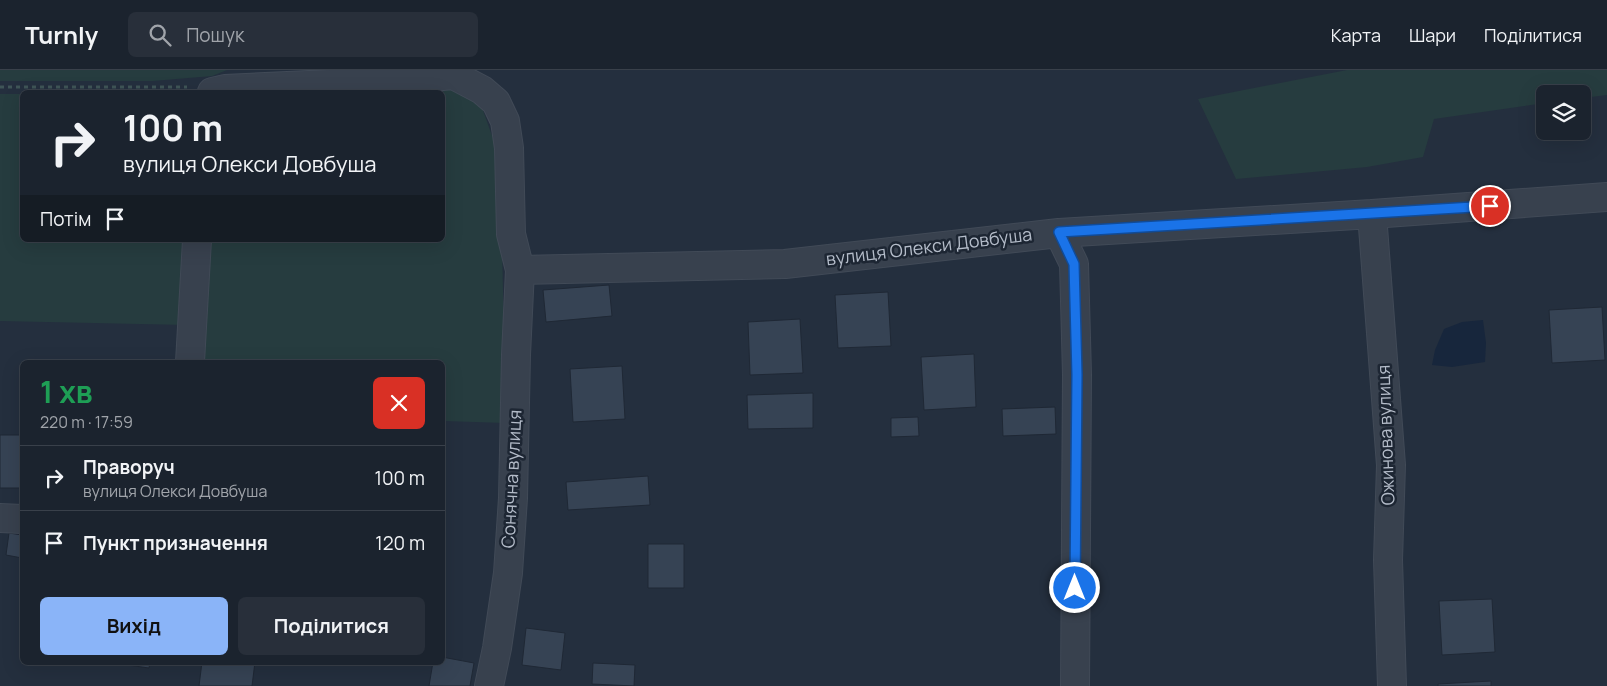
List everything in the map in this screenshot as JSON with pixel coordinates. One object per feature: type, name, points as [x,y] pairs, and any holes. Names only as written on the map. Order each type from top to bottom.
[{"type":"street","points":[[235,90],[393,81],[448,72]]},
{"type":"street","name":"Сонячна вулиця","points":[[448,72],[482,90],[496,102],[505,121],[509,148],[511,234],[520,270],[516,355],[514,498],[508,573],[497,648],[489,686]]},
{"type":"street","name":"вулиця Олекси Довбуша","points":[[520,270],[785,264],[1059,232],[1372,214],[1607,197]]},
{"type":"street","name":"Ожинова вулиця","points":[[1372,214],[1391,464],[1388,560],[1392,686]]},
{"type":"street","points":[[1059,232],[1074,264],[1077,375],[1075,686]]},
{"type":"street","points":[[190,360],[196,242]]},
{"type":"street","points":[[0,518],[20,519]]},
{"type":"path","points":[[0,88],[185,86],[211,90]]},
{"type":"green space","points":[[0,70],[227,70],[212,76],[153,81],[0,81]]},
{"type":"green space","points":[[1347,70],[1607,70],[1607,95],[1591,97],[1591,85],[1536,85],[1536,104],[1434,119],[1423,157],[1367,167],[1236,179],[1198,99]]},
{"type":"green space","points":[[460,89],[480,102],[500,158],[506,423],[445,421],[445,360],[196,360],[186,325],[0,321],[0,94],[20,94],[20,242],[445,242],[445,90]]},
{"type":"water","points":[[1483,320],[1486,343],[1485,362],[1452,367],[1432,365],[1435,350],[1444,329],[1462,322]]},
{"type":"building","points":[[609,285],[612,316],[546,322],[543,290]]},
{"type":"building","points":[[888,292],[891,346],[838,348],[835,295]]},
{"type":"building","points":[[1602,307],[1605,360],[1552,363],[1549,310]]},
{"type":"building","points":[[800,319],[803,373],[750,375],[748,322]]},
{"type":"building","points":[[974,354],[976,407],[924,410],[921,357]]},
{"type":"building","points":[[622,366],[625,419],[573,422],[570,369]]},
{"type":"building","points":[[813,393],[813,428],[748,429],[747,395]]},
{"type":"building","points":[[1055,407],[1056,434],[1003,436],[1002,409]]},
{"type":"building","points":[[918,417],[919,436],[891,437],[891,418]]},
{"type":"building","points":[[0,435],[20,435],[20,488],[0,488]]},
{"type":"building","points":[[648,476],[650,505],[568,510],[566,482]]},
{"type":"building","points":[[9,533],[20,535],[20,558],[6,555]]},
{"type":"building","points":[[648,544],[684,544],[684,588],[648,588]]},
{"type":"building","points":[[1492,599],[1495,652],[1442,655],[1439,601]]},
{"type":"building","points":[[526,628],[565,633],[561,670],[522,665]]},
{"type":"building","points":[[445,658],[474,663],[470,686],[429,686],[432,665],[445,665]]},
{"type":"building","points":[[593,663],[635,665],[634,686],[592,684]]},
{"type":"building","points":[[128,665],[150,665],[149,668]]},
{"type":"building","points":[[202,665],[255,665],[252,686],[199,686]]},
{"type":"building","points":[[1491,681],[1491,686],[1438,686],[1438,684]]},
{"type":"route","points":[[1075,588],[1077,375],[1074,264],[1059,232],[1490,206]]}]
